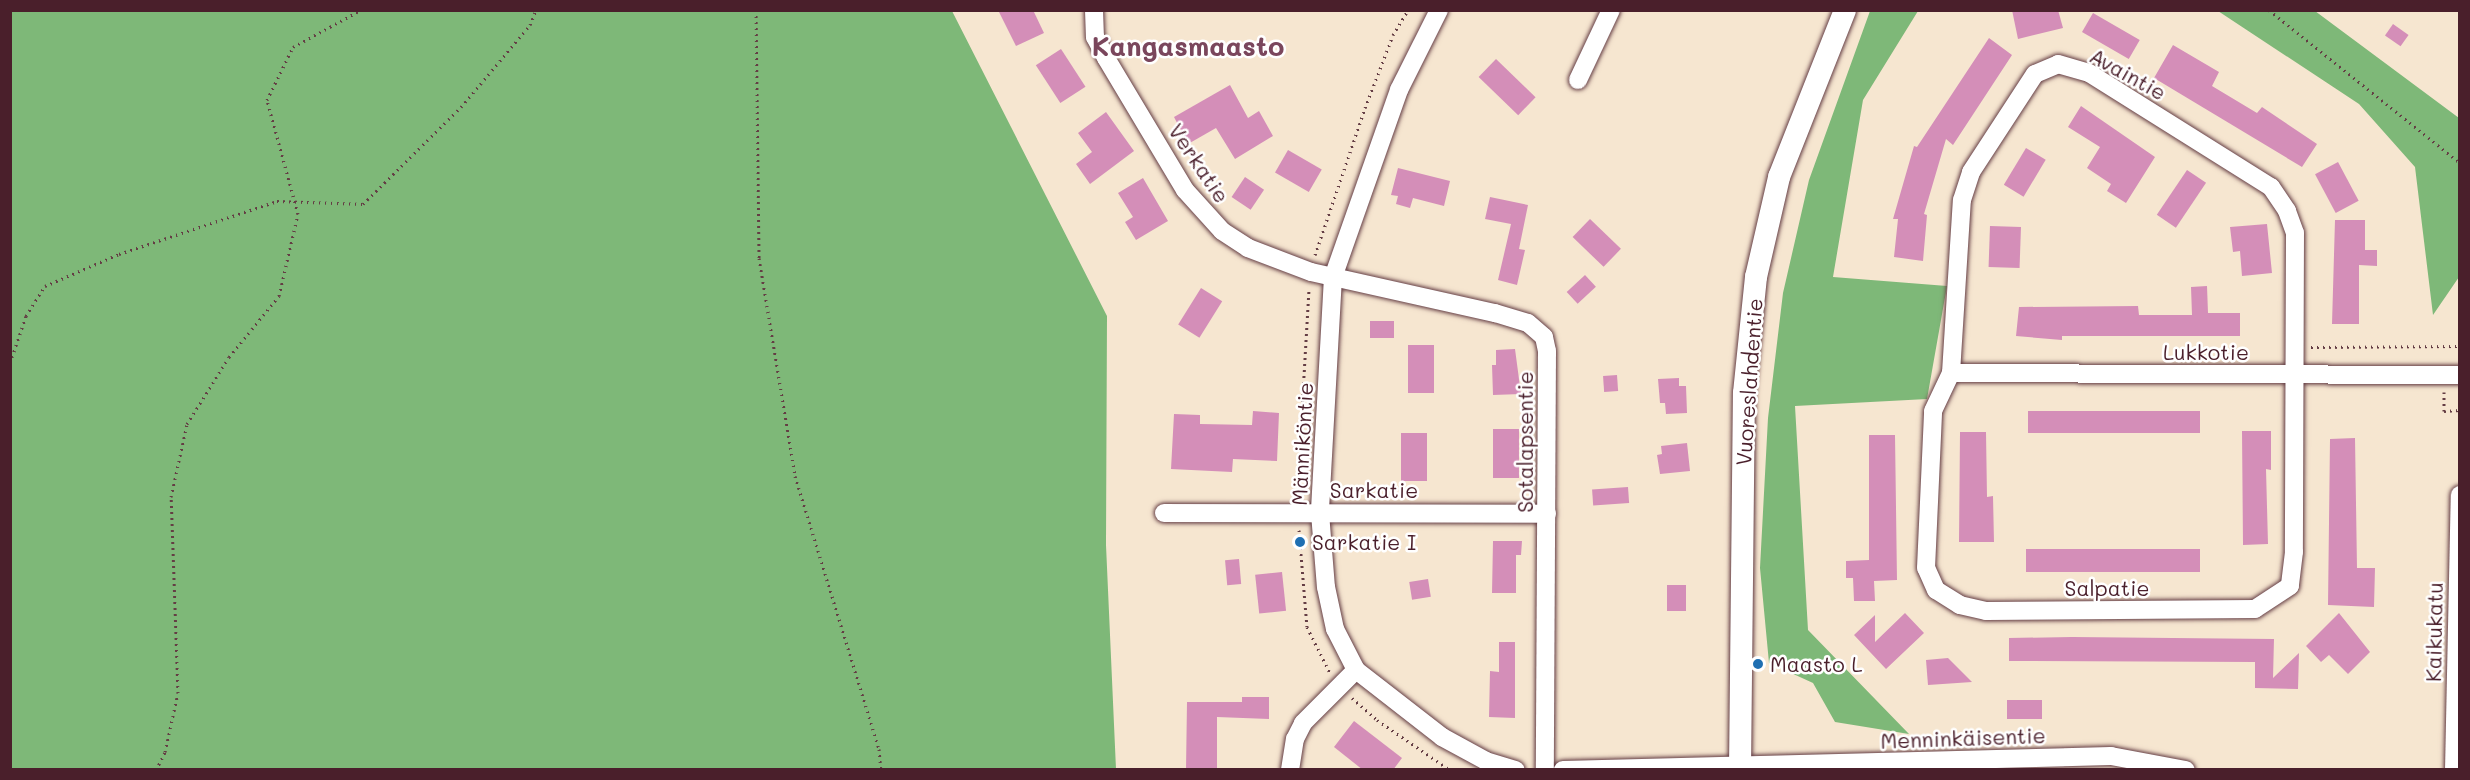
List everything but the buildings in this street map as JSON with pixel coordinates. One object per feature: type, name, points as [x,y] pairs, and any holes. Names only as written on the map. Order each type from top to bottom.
[{"type":"street","name":"Verkatie","points":[[1094,10],[1095,37],[1106,58],[1185,190],[1205,216],[1248,248],[1333,277]]},
{"type":"street","name":"Männiköntie","points":[[1439,10],[1399,90],[1333,277],[1320,513],[1326,587],[1335,629],[1356,670],[1442,737],[1486,761],[1515,770]]},
{"type":"street","points":[[1578,80],[1611,10]]},
{"type":"street","name":"Vuoreslahdentie","points":[[1740,767],[1744,393],[1756,277],[1779,177],[1845,10]]},
{"type":"street","name":"Avaintie","points":[[1952,373],[1962,201],[1971,172],[2035,74],[2058,64],[2089,73],[2271,187],[2287,211],[2295,233],[2296,375]]},
{"type":"street","name":"Sotalapsentie","points":[[1333,277],[1495,313],[1528,323],[1544,337],[1547,351],[1545,770]]},
{"type":"street","name":"Lukkotie","points":[[1952,373],[2452,375]]},
{"type":"street","name":"Salpatie","points":[[1952,373],[1933,411],[1926,568],[1936,590],[1959,605],[1986,611],[2255,609],[2274,600],[2290,586],[2294,552],[2296,375]]},
{"type":"street","name":"Kaikukatu","points":[[2451,769],[2460,495]]},
{"type":"street","name":"Sarkatie","points":[[1164,513],[1547,514]]},
{"type":"street","points":[[1290,770],[1295,739],[1303,723],[1356,670]]},
{"type":"street","name":"Menninkäisentie","points":[[1740,767],[1899,766],[2111,756],[2186,770]]},
{"type":"street","points":[[1563,770],[1740,767]]},
{"type":"path","points":[[156,770],[165,752],[178,693],[171,497],[188,424],[229,357],[279,296],[298,214],[267,100],[293,47],[361,10]]},
{"type":"path","points":[[10,363],[26,316],[45,286],[119,254],[267,204],[363,204],[461,107],[530,25],[536,10]]},
{"type":"path","points":[[756,10],[759,258],[795,476],[879,749],[881,770]]},
{"type":"path","points":[[1319,239],[1393,35],[1408,10]]},
{"type":"path","points":[[2269,10],[2460,163]]},
{"type":"path","points":[[2295,347],[2460,346]]},
{"type":"path","points":[[2452,375],[2444,411],[2460,410]]},
{"type":"green space","points":[[10,11],[952,11],[1107,316],[1106,545],[1116,769],[11,769]]},
{"type":"green space","points":[[1870,11],[1918,11],[1863,100],[1833,277],[1947,286],[1927,399],[1795,406],[1808,630],[1909,734],[1835,722],[1813,683],[1769,663],[1760,568],[1768,418],[1783,293],[1809,180]]},
{"type":"green space","points":[[2218,11],[2315,11],[2459,118],[2459,277],[2433,315],[2415,167],[2359,104]]},
{"type":"place","name":"Sarkatie I","points":[[1300,542]]},
{"type":"place","name":"Maasto L","points":[[1758,664]]},
{"type":"district","name":"Kangasmaasto","points":[[1188,46]]}]
